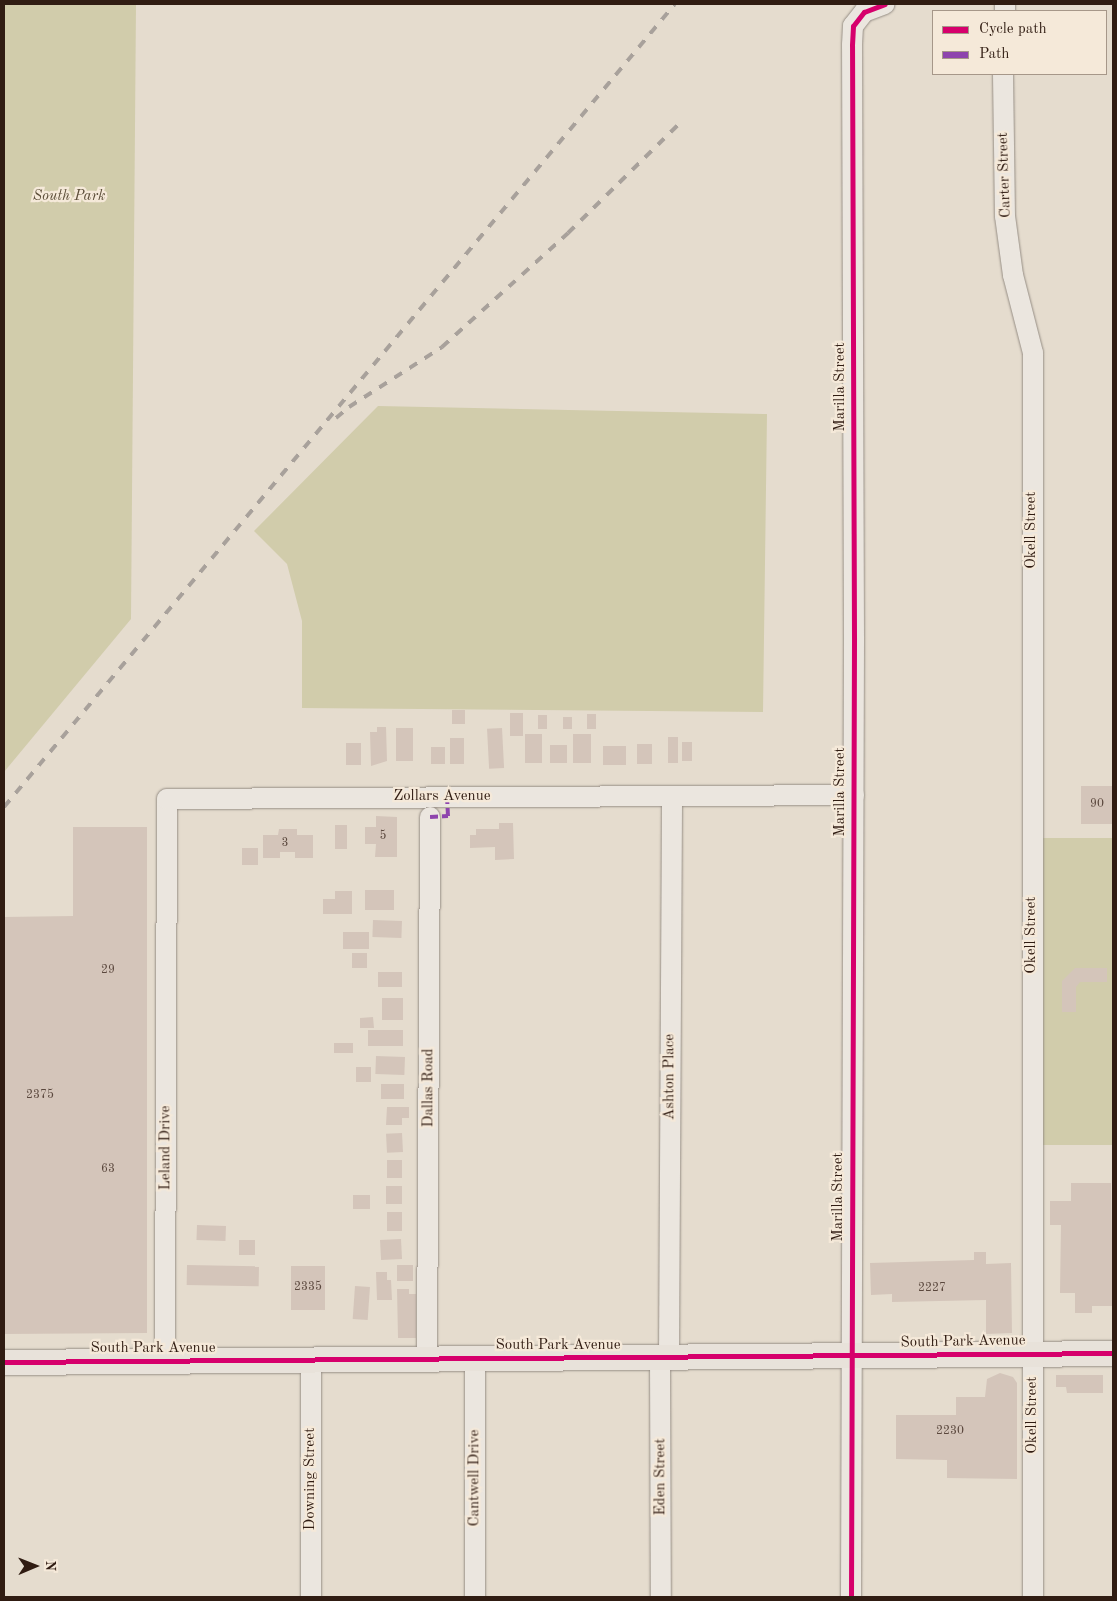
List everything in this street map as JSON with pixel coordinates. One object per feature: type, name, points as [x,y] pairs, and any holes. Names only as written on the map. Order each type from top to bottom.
[{"type":"main road","name":"South Park Avenue","points":[[4,1362],[1113,1353]]},
{"type":"street","name":"Marilla Street","points":[[851,1597],[854,795],[852,46],[853,26],[864,12],[884,4]]},
{"type":"street","name":"Carter Street","points":[[1003,75],[1005,216],[1013,275]]},
{"type":"street","name":"Okell Street","points":[[1013,275],[1032,354],[1033,1597]]},
{"type":"street","name":"Zollars Avenue","points":[[167,935],[167,799],[854,795]]},
{"type":"street","name":"Ashton Place","points":[[664,1358],[672,796]]},
{"type":"street","name":"Dallas Road","points":[[427,1360],[430,817]]},
{"type":"street","name":"Leland Drive","points":[[165,1361],[167,935]]},
{"type":"street","name":"Eden Street","points":[[661,1597],[664,1358]]},
{"type":"street","name":"Cantwell Drive","points":[[475,1359],[475,1597]]},
{"type":"street","name":"Downing Street","points":[[310,1597],[311,1360]]},
{"type":"green space","name":"South Park","points":[[4,4],[136,4],[131,619],[4,772]]},
{"type":"green space","points":[[378,406],[767,414],[763,712],[302,708],[302,621],[287,564],[254,531]]},
{"type":"green space","points":[[1043,838],[1113,838],[1113,1145],[1043,1145]]},
{"type":"building","points":[[452,710],[465,710],[465,724],[452,724]]},
{"type":"building","points":[[510,713],[523,713],[523,736],[510,736]]},
{"type":"building","points":[[587,714],[596,714],[596,729],[587,729]]},
{"type":"building","points":[[538,715],[547,715],[547,729],[538,729]]},
{"type":"building","points":[[563,717],[572,717],[572,729],[563,729]]},
{"type":"building","points":[[377,727],[386,727],[387,761],[371,766],[370,732],[377,732]]},
{"type":"building","points":[[396,728],[413,728],[413,761],[396,761]]},
{"type":"building","points":[[502,728],[504,768],[489,769],[487,729]]},
{"type":"building","points":[[525,734],[542,734],[542,763],[525,763]]},
{"type":"building","points":[[573,734],[591,734],[591,763],[573,763]]},
{"type":"building","points":[[668,737],[678,737],[678,763],[668,763]]},
{"type":"building","points":[[450,738],[464,738],[464,764],[450,764]]},
{"type":"building","points":[[682,742],[692,742],[692,761],[682,761]]},
{"type":"building","points":[[346,743],[361,743],[361,765],[346,765]]},
{"type":"building","points":[[637,744],[652,744],[652,764],[637,764]]},
{"type":"building","points":[[550,745],[567,745],[567,763],[550,763]]},
{"type":"building","points":[[603,746],[626,746],[626,765],[603,765]]},
{"type":"building","points":[[431,747],[445,747],[445,764],[431,764]]},
{"type":"building","points":[[1081,786],[1113,786],[1113,824],[1081,824]]},
{"type":"building","points":[[376,816],[397,817],[397,857],[375,857],[376,844],[365,844],[365,827],[376,827]]},
{"type":"building","points":[[499,823],[513,823],[514,859],[495,860],[495,847],[470,848],[470,835],[476,835],[476,829],[499,829]]},
{"type":"building","points":[[335,825],[347,825],[347,849],[335,849]]},
{"type":"building","points":[[73,827],[147,827],[147,1333],[4,1334],[4,917],[73,916]]},
{"type":"building","points":[[279,829],[297,829],[297,835],[313,835],[313,858],[295,858],[295,852],[280,852],[280,858],[263,858],[263,835],[278,835]]},
{"type":"building","points":[[242,848],[258,848],[258,865],[242,865]]},
{"type":"building","points":[[365,890],[394,890],[394,910],[365,910]]},
{"type":"building","points":[[335,891],[352,891],[352,914],[323,914],[323,899],[335,899]]},
{"type":"building","points":[[373,920],[402,921],[401,938],[372,937]]},
{"type":"building","points":[[343,932],[369,932],[369,949],[343,949]]},
{"type":"building","points":[[352,953],[367,953],[367,968],[352,968]]},
{"type":"building","points":[[1075,968],[1107,968],[1107,982],[1080,982],[1076,987],[1076,1012],[1062,1012],[1062,981]]},
{"type":"building","points":[[378,972],[402,972],[402,987],[378,987]]},
{"type":"building","points":[[382,998],[403,998],[403,1020],[382,1020]]},
{"type":"building","points":[[373,1017],[374,1028],[360,1028],[360,1018]]},
{"type":"building","points":[[368,1030],[403,1030],[403,1046],[368,1046]]},
{"type":"building","points":[[334,1043],[353,1043],[353,1053],[334,1053]]},
{"type":"building","points":[[376,1056],[405,1057],[404,1075],[375,1074]]},
{"type":"building","points":[[356,1067],[371,1067],[371,1082],[356,1082]]},
{"type":"building","points":[[381,1084],[404,1084],[404,1099],[381,1099]]},
{"type":"building","points":[[387,1107],[409,1107],[409,1118],[402,1118],[402,1125],[386,1125]]},
{"type":"building","points":[[402,1133],[403,1152],[387,1153],[386,1134]]},
{"type":"building","points":[[387,1160],[402,1160],[402,1178],[387,1178]]},
{"type":"building","points":[[1111,1174],[1113,1306],[1092,1306],[1092,1313],[1075,1313],[1075,1293],[1060,1293],[1061,1225],[1050,1225],[1050,1201],[1071,1201],[1071,1183],[1111,1183]]},
{"type":"building","points":[[386,1186],[402,1186],[402,1204],[386,1204]]},
{"type":"building","points":[[353,1195],[370,1195],[370,1209],[353,1209]]},
{"type":"building","points":[[387,1212],[402,1212],[402,1231],[387,1231]]},
{"type":"building","points":[[197,1225],[226,1226],[225,1241],[196,1240]]},
{"type":"building","points":[[401,1239],[402,1259],[381,1260],[380,1240]]},
{"type":"building","points":[[239,1240],[255,1240],[255,1255],[239,1255]]},
{"type":"building","points":[[974,1252],[986,1252],[986,1264],[1011,1263],[1012,1333],[986,1334],[986,1300],[892,1302],[892,1294],[871,1295],[870,1263],[974,1260]]},
{"type":"building","points":[[187,1265],[259,1266],[259,1286],[187,1285]]},
{"type":"building","points":[[397,1265],[413,1265],[413,1281],[397,1281]]},
{"type":"building","points":[[291,1266],[325,1266],[325,1310],[291,1310]]},
{"type":"building","points":[[376,1272],[387,1272],[387,1280],[391,1280],[392,1300],[377,1300]]},
{"type":"building","points":[[355,1286],[370,1287],[368,1320],[353,1319]]},
{"type":"building","points":[[397,1289],[409,1289],[409,1294],[416,1294],[416,1338],[398,1338]]},
{"type":"building","points":[[1000,1373],[1013,1377],[1017,1383],[1017,1479],[947,1478],[947,1460],[896,1459],[896,1415],[956,1415],[956,1397],[985,1397],[987,1379]]},
{"type":"building","points":[[1056,1375],[1103,1375],[1103,1393],[1067,1393],[1066,1387],[1056,1387]]},
{"type":"railway","points":[[4,807],[675,4]]},
{"type":"railway","points":[[336,418],[349,407],[442,347],[568,233],[681,122]]},
{"type":"marked path","points":[[430,817],[448,816],[447,797]]},
{"type":"cycle path","points":[[851,1597],[854,637],[852,45],[853,26],[864,12],[885,4]]},
{"type":"cycle path","points":[[4,1362],[1113,1353]]}]
